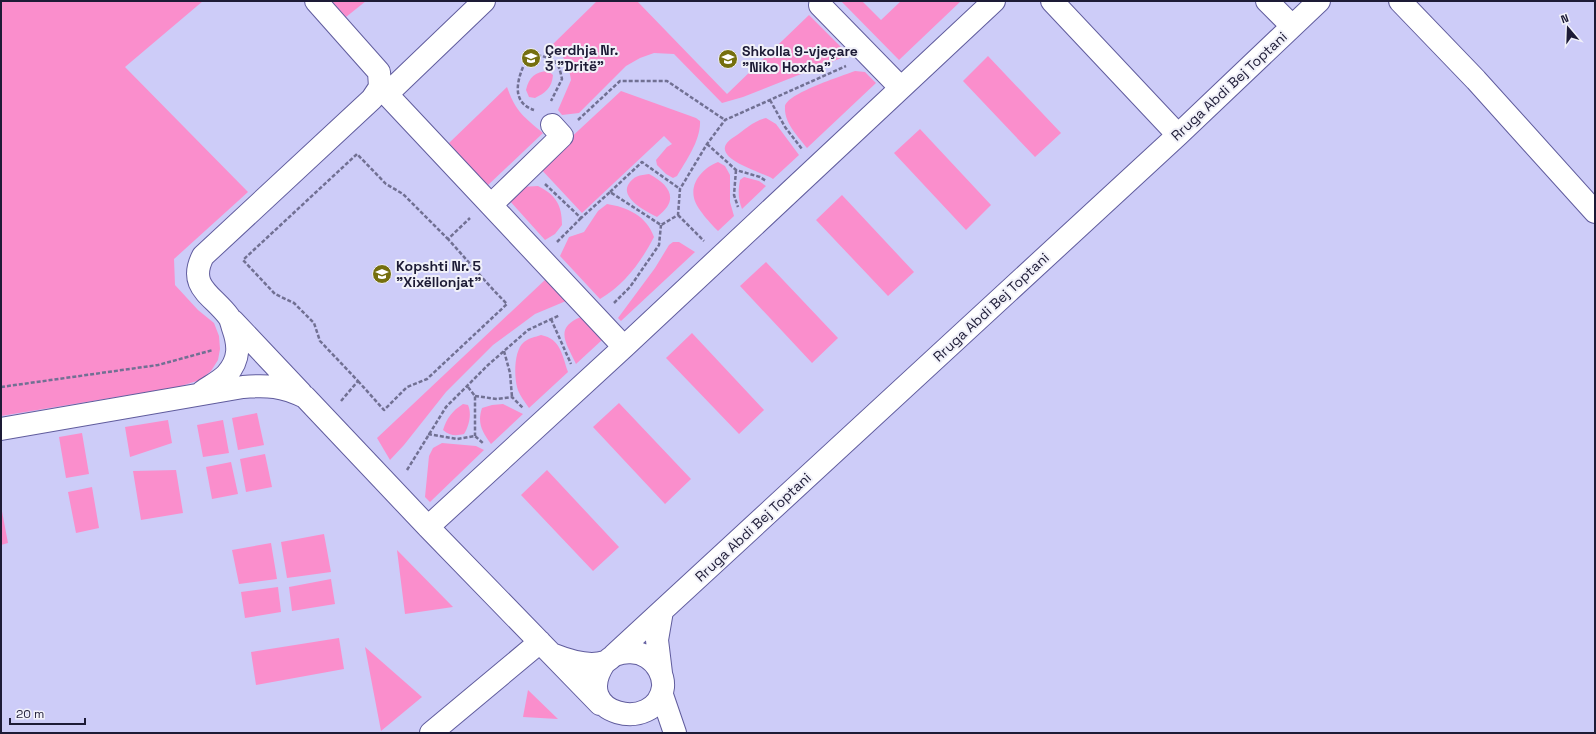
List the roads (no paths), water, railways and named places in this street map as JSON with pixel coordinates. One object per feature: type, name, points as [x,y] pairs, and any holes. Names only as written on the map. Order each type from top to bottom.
[{"type":"street","points":[[316,1],[379,72],[383,91],[483,209],[624,347]]},
{"type":"street","points":[[484,1],[383,91],[372,99],[203,256],[198,265],[197,274],[202,288],[230,318],[428,527],[600,704],[624,726],[629,720],[645,716],[658,705],[662,695],[663,684],[657,640],[662,612]]},
{"type":"street","points":[[428,527],[624,347],[900,87],[994,1]]},
{"type":"street","points":[[1052,1],[1178,135]]},
{"type":"street","points":[[1268,1],[1292,26]]},
{"type":"street","name":"Rruga Abdi Bej Toptani","points":[[610,659],[1178,135],[1319,1]]},
{"type":"street","points":[[1400,1],[1476,80],[1595,212]]},
{"type":"street","points":[[820,5],[900,87]]},
{"type":"street","points":[[483,209],[528,169],[553,124]]},
{"type":"street","points":[[196,396],[226,375],[235,363],[238,343],[230,318]]},
{"type":"street","points":[[1,430],[243,387],[266,385],[286,388],[305,397]]},
{"type":"street","points":[[547,648],[571,662],[610,659],[625,652],[636,652],[647,656],[655,663],[661,673]]},
{"type":"street","points":[[431,733],[547,648]]},
{"type":"street","points":[[600,704],[596,693],[596,682],[599,671],[610,659]]},
{"type":"street","points":[[662,695],[675,733]]},
{"type":"place","name":"Çerdhja Nr. 3 \"Dritë\"","points":[[531,58]]},
{"type":"place","name":"Shkolla 9-vjeçare \"Niko Hoxha\"","points":[[728,59]]},
{"type":"place","name":"Kopshti Nr. 5 \"Xixëllonjat\"","points":[[382,274]]}]
